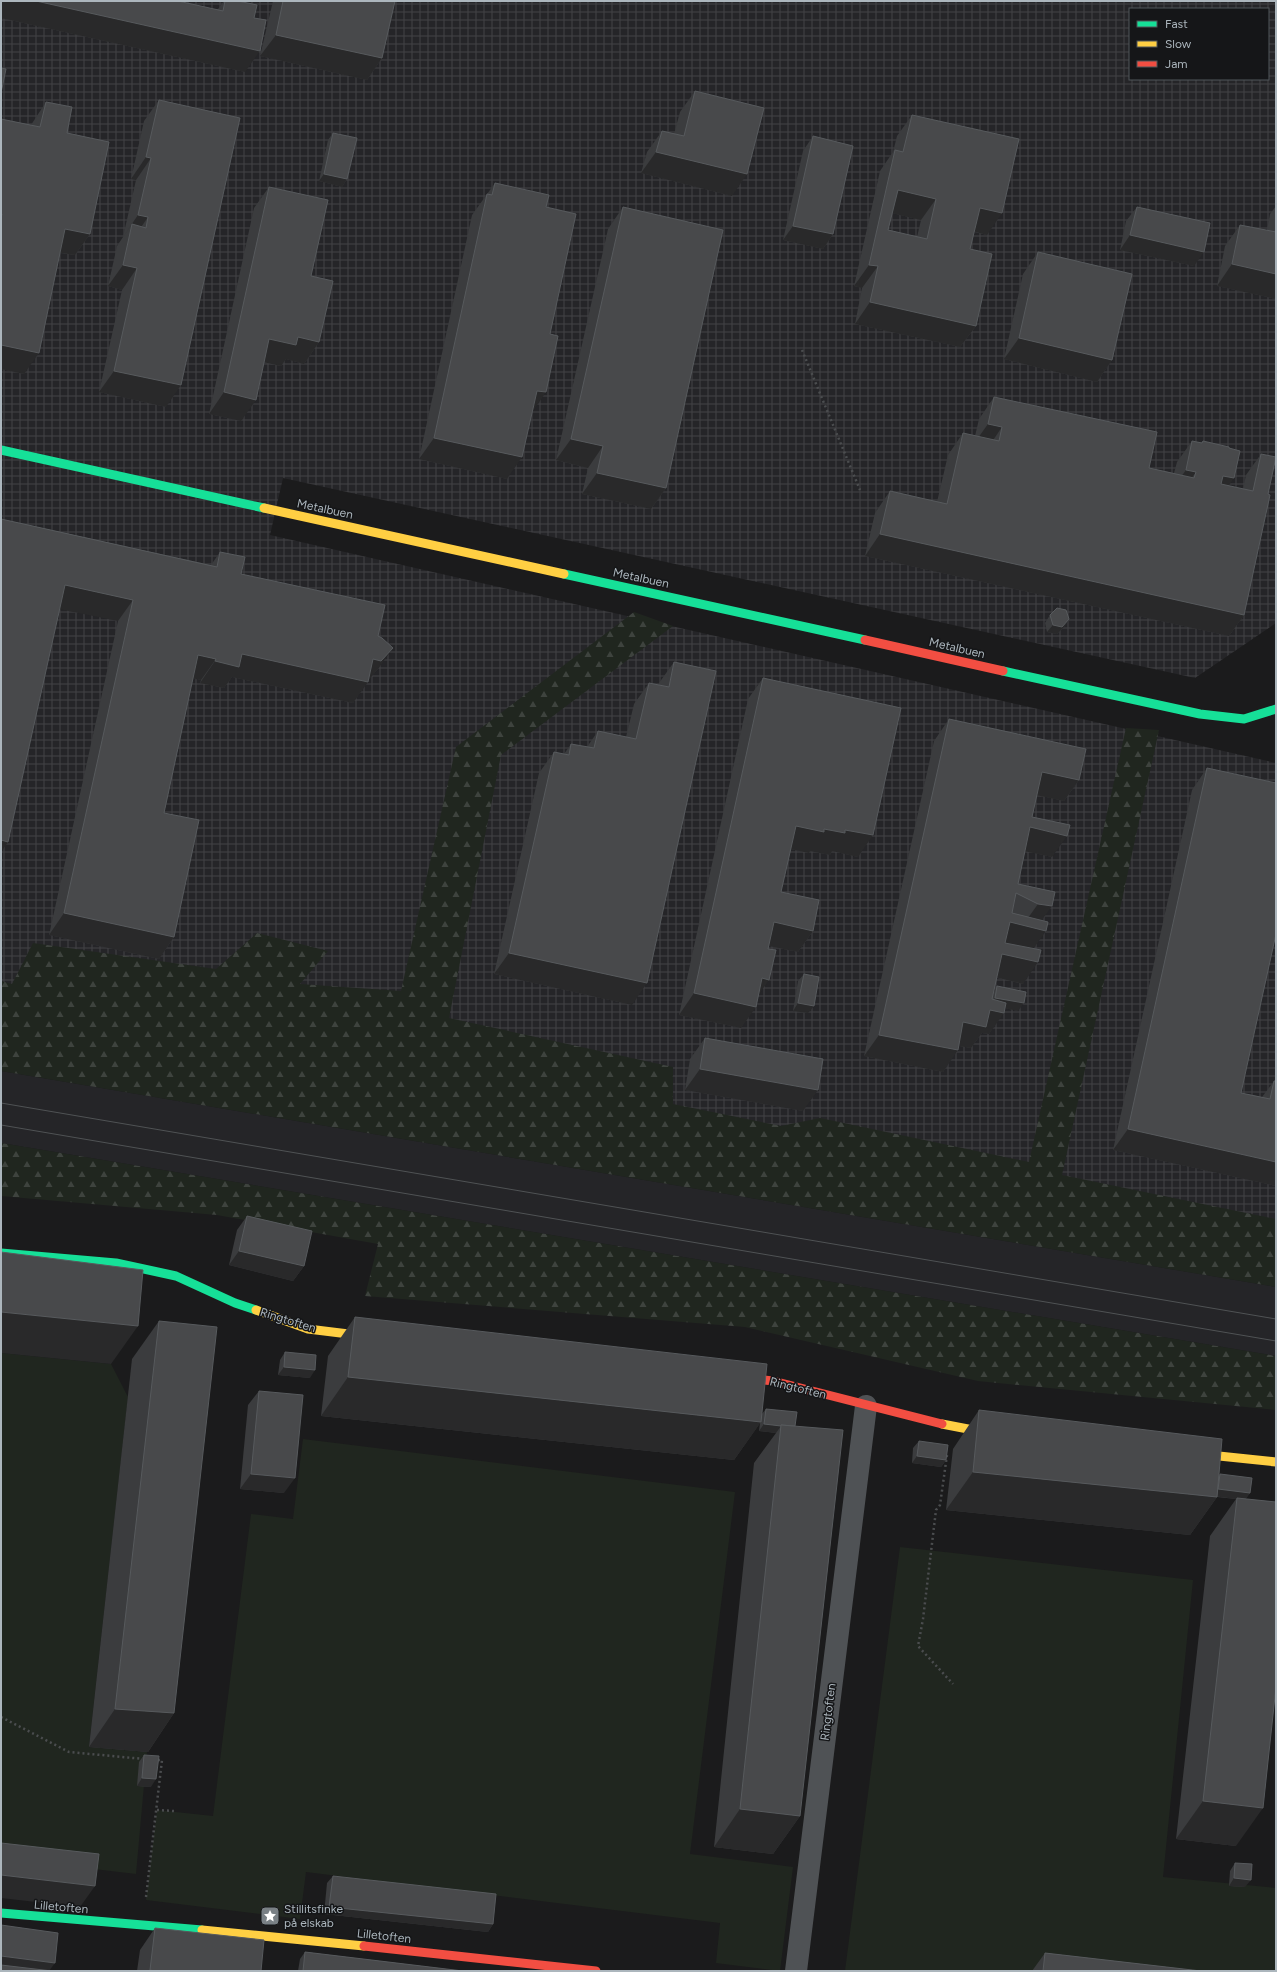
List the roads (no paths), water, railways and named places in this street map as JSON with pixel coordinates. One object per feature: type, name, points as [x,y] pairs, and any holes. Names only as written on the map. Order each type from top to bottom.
[{"type":"street","name":"Metalbuen","points":[[1,450],[1200,714],[1244,718],[1276,709]]},
{"type":"street","name":"Ringtoften","points":[[1,1253],[116,1263],[176,1276],[235,1303],[308,1329],[385,1338]]},
{"type":"street","name":"Ringtoften","points":[[725,1375],[773,1381],[968,1431],[1007,1435]]},
{"type":"street","name":"Ringtoften","points":[[796,1971],[866,1406]]},
{"type":"street","points":[[1181,1453],[1276,1462]]},
{"type":"street","name":"Lilletoften","points":[[1,1913],[263,1935],[596,1971]]},
{"type":"tram line","points":[[1,1103],[1276,1319]]},
{"type":"tram line","points":[[1,1125],[1276,1341]]},
{"type":"place","name":"Stillitsfinke på elskab","points":[[270,1916]]}]
